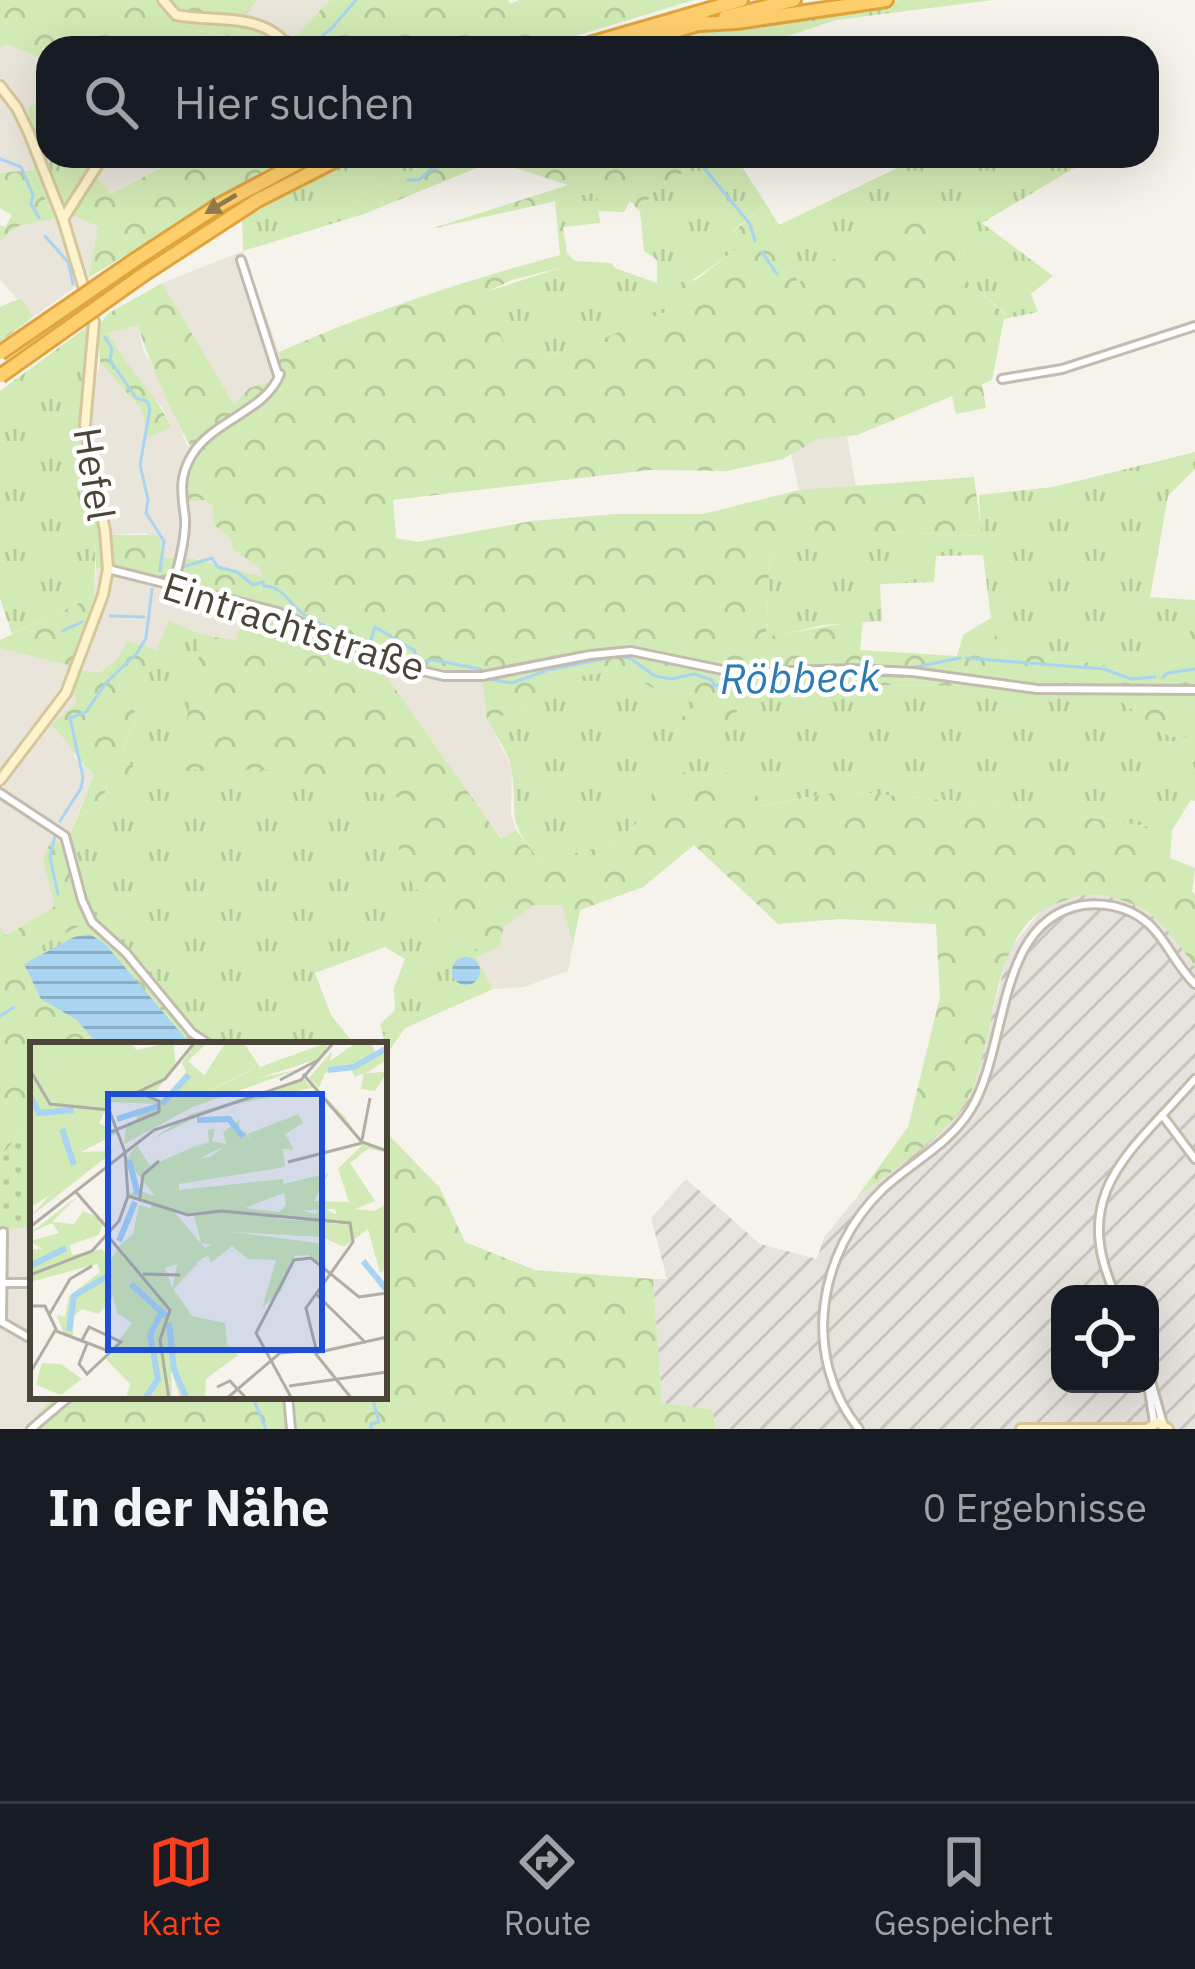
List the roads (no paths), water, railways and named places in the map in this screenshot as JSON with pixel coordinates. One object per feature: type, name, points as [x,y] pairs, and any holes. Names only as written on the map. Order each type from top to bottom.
[{"type":"highway","points":[[696,18],[720,0]]},
{"type":"highway","points":[[649,36],[741,0]]},
{"type":"highway","points":[[624,36],[794,0]]},
{"type":"highway","points":[[696,18],[737,22],[886,0]]},
{"type":"highway","points":[[0,353],[216,207],[288,168]]},
{"type":"highway","points":[[0,376],[256,201],[321,168]]},
{"type":"main road","points":[[163,0],[176,15],[261,26],[280,36]]},
{"type":"main road","name":"Hefel","points":[[0,86],[36,151]]},
{"type":"main road","name":"Hefel","points":[[0,780],[66,694],[108,569],[85,425],[94,322],[43,168]]},
{"type":"main road","points":[[63,219],[95,168]]},
{"type":"main road","points":[[1021,1429],[1155,1427]]},
{"type":"street","name":"Hefel","points":[[174,583],[185,520],[179,494],[192,454],[206,438],[269,394],[279,375],[241,260]]},
{"type":"street","points":[[1002,379],[1062,369],[1195,326]]},
{"type":"street","name":"Eintrachtstraße","points":[[108,569],[278,612],[392,664],[444,676],[482,676],[631,651],[749,674],[851,669],[914,672],[1037,689],[1195,690]]},
{"type":"street","points":[[0,793],[65,836],[92,922],[126,953],[192,1033],[206,1042]]},
{"type":"street","points":[[859,1429],[840,1398],[825,1350],[824,1306],[833,1262],[861,1214],[950,1135],[970,1111],[986,1076],[1016,969],[1030,937],[1059,912],[1084,905],[1113,905],[1145,920],[1195,984]]},
{"type":"street","points":[[1112,1285],[1098,1241],[1102,1197],[1124,1155],[1195,1079]]},
{"type":"street","points":[[1162,1115],[1195,1159]]},
{"type":"street","points":[[3,1232],[1,1321],[30,1338]]},
{"type":"street","points":[[1151,1393],[1155,1427]]},
{"type":"street","points":[[31,1429],[66,1399]]},
{"type":"street","points":[[288,1399],[292,1429]]},
{"type":"water","points":[[90,934],[106,945],[188,1042],[95,1042],[77,1020],[41,999],[24,964],[74,937]]},
{"type":"water","points":[[466,957],[476,961],[480,971],[476,981],[466,985],[456,981],[452,971],[456,961]]},
{"type":"waterway","points":[[322,36],[356,0]]},
{"type":"waterway","points":[[0,159],[21,167],[39,218]]},
{"type":"waterway","points":[[408,180],[419,180],[435,168]]},
{"type":"waterway","points":[[704,168],[750,224],[755,241]]},
{"type":"waterway","points":[[45,236],[68,262],[73,284]]},
{"type":"waterway","points":[[762,252],[777,274]]},
{"type":"waterway","points":[[105,337],[112,349],[110,360],[136,398],[147,401],[150,409],[140,465],[148,499],[146,513],[164,541],[160,571]]},
{"type":"waterway","name":"Röbbeck","points":[[182,567],[212,558],[218,567],[237,572],[253,585],[263,582],[276,589],[306,616],[344,634],[370,643],[375,627],[414,650],[418,662],[433,660],[480,669],[489,679],[512,683],[548,670],[619,656],[655,676],[671,679],[694,674],[712,680],[714,686],[789,676],[911,676]]},
{"type":"waterway","points":[[60,821],[83,777],[70,718],[86,712],[106,683],[137,653],[146,638],[152,589]]},
{"type":"waterway","points":[[110,616],[144,617]]},
{"type":"waterway","points":[[62,631],[82,622]]},
{"type":"waterway","name":"Röbbeck","points":[[916,667],[960,658]]},
{"type":"waterway","name":"Röbbeck","points":[[966,658],[1104,669],[1131,679],[1155,677]]},
{"type":"waterway","name":"Röbbeck","points":[[1163,677],[1195,669]]},
{"type":"waterway","points":[[55,835],[50,858],[58,894]]},
{"type":"waterway","points":[[0,1016],[14,1007]]},
{"type":"waterway","points":[[253,1399],[266,1429]]},
{"type":"waterway","points":[[371,1429],[371,1424],[379,1422],[373,1399]]}]
